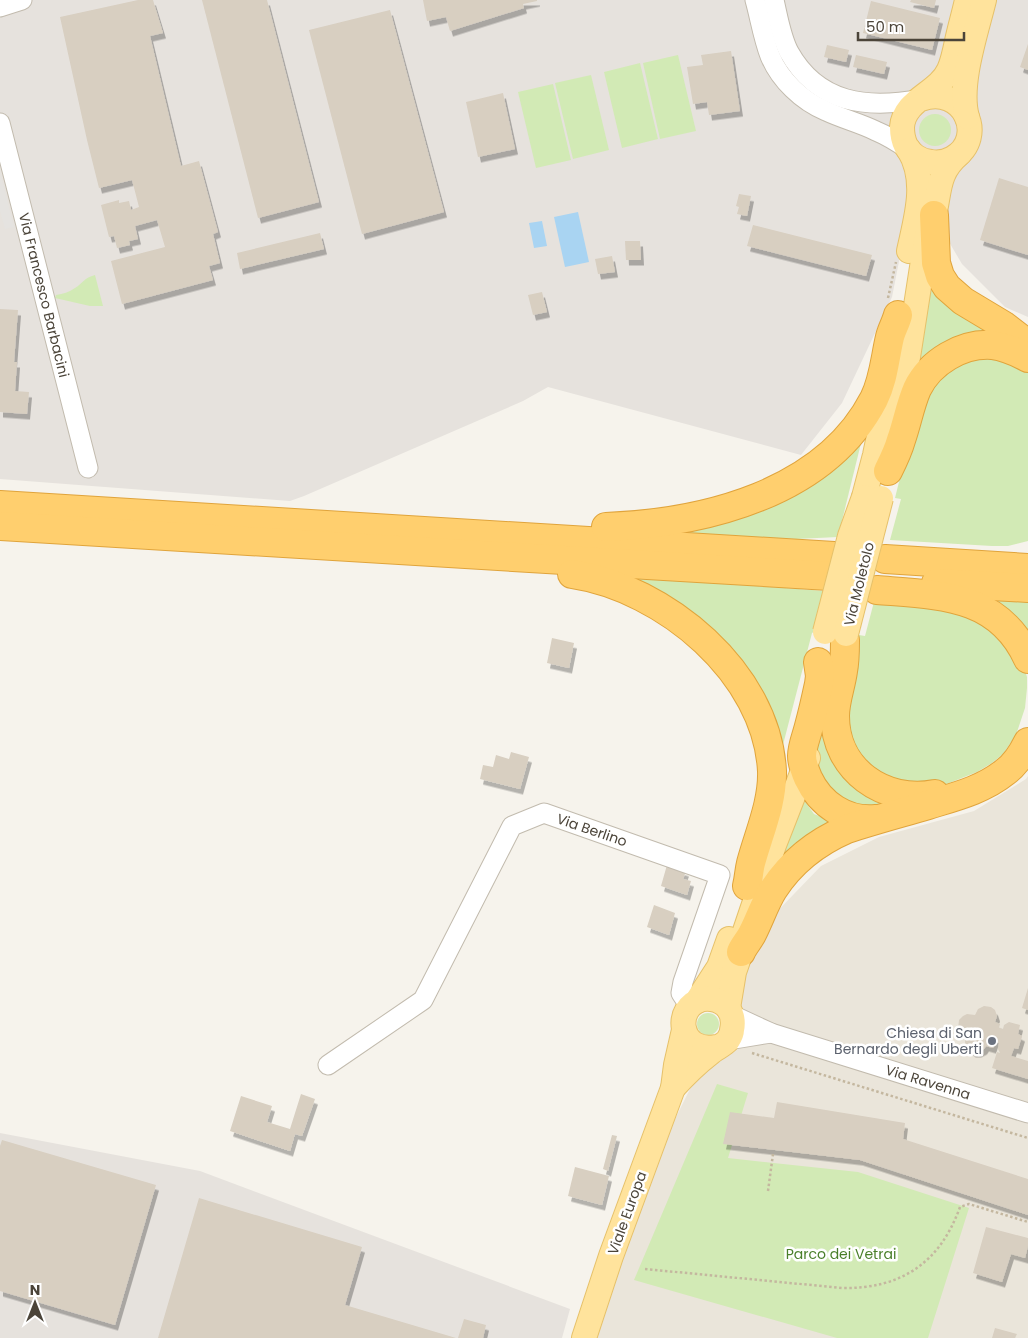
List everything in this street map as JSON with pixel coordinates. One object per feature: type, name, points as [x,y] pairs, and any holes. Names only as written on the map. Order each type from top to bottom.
[{"type":"highway","points":[[934,215],[936,263],[940,276],[947,287],[963,301],[1003,325],[1028,344]]},
{"type":"highway","points":[[337,526],[398,518],[570,527],[639,525],[688,518],[752,500],[784,486],[811,470],[851,432],[878,390],[891,336],[898,316]]},
{"type":"highway","points":[[888,471],[901,441],[916,391],[935,365],[968,348],[992,345],[1014,351],[1028,358]]},
{"type":"highway","points":[[0,505],[787,553],[802,552],[831,566],[805,583],[780,575],[762,572],[0,526]]},
{"type":"highway","points":[[882,569],[1012,553],[1028,549]]},
{"type":"highway","points":[[421,552],[438,554],[480,567],[566,573],[594,578],[638,595],[665,610],[682,621],[708,643],[736,675],[747,693],[761,723],[772,770],[769,801],[750,864],[747,886]]},
{"type":"highway","points":[[882,569],[1028,568]]},
{"type":"highway","points":[[882,569],[1028,588]]},
{"type":"highway","points":[[882,569],[943,597],[965,602],[995,616],[1009,629],[1022,646],[1028,659]]},
{"type":"highway","points":[[839,636],[844,665],[836,707],[837,735],[844,753],[855,769],[864,778],[880,788],[899,794],[927,795],[946,792],[974,781],[996,769],[1009,757],[1019,743],[1028,722]]},
{"type":"highway","points":[[818,662],[819,684],[802,752],[804,768],[815,791],[833,808],[847,816],[861,819],[885,818]]},
{"type":"highway","points":[[741,952],[752,934],[773,890],[797,860],[817,845],[831,836],[856,826],[955,797],[982,786],[1006,771],[1017,760],[1028,742]]},
{"type":"main road","points":[[921,99],[938,84],[949,70],[967,0]]},
{"type":"main road","points":[[967,117],[964,105],[965,84],[984,0]]},
{"type":"main road","points":[[921,99],[937,96],[948,98],[958,104],[967,117]]},
{"type":"main road","name":"Via Moletolo","points":[[722,1044],[732,1032],[734,1024],[730,1012],[734,972],[741,952],[745,931],[774,845],[823,714],[839,636],[872,498],[878,439],[898,340],[898,316],[919,197],[917,168],[902,136],[903,119],[912,105],[921,99]]},
{"type":"main road","name":"Via Moletolo","points":[[872,498],[888,471],[904,389],[927,238],[942,177],[949,164],[959,154],[968,139],[967,117]]},
{"type":"main road","points":[[910,150],[918,158],[933,163],[950,160],[959,154]]},
{"type":"main road","name":"Via Moletolo","points":[[672,1088],[686,1014],[718,967],[747,886],[758,867],[782,799],[818,662],[839,636]]},
{"type":"main road","points":[[694,1004],[706,999],[715,1000],[724,1004],[730,1012]]},
{"type":"main road","points":[[684,1030],[688,1038],[699,1047],[708,1049],[722,1044]]},
{"type":"main road","points":[[672,1088],[692,1068],[722,1044]]},
{"type":"main road","name":"Viale Europa","points":[[584,1338],[611,1256],[672,1088]]},
{"type":"street","points":[[755,0],[770,54],[780,73],[794,90],[825,111],[875,130],[910,150]]},
{"type":"street","points":[[774,0],[788,51],[803,73],[824,90],[847,100],[864,103],[901,103],[921,99]]},
{"type":"street","name":"Via Francesco Barbacini","points":[[0,123],[88,468]]},
{"type":"street","name":"Via Berlino","points":[[328,1065],[423,1000],[512,826],[544,813],[720,875],[682,988],[681,993],[694,1004]]},
{"type":"street","name":"Via Ravenna","points":[[730,1012],[770,1033],[1028,1113]]},
{"type":"street","points":[[722,1044],[770,1033]]},
{"type":"path","points":[[748,1052],[1028,1138]]},
{"type":"path","points":[[768,1191],[773,1154]]},
{"type":"path","points":[[645,1269],[842,1288],[863,1288],[892,1282],[909,1274],[923,1264],[938,1250],[946,1238],[960,1207],[969,1204],[1028,1222]]},
{"type":"shaded area","points":[[0,0],[1028,0],[1028,317],[1005,307],[962,264],[942,230],[905,231],[892,297],[842,403],[801,455],[548,387],[523,401],[290,501],[0,479]]},
{"type":"shaded area","points":[[0,172],[14,227],[5,229],[0,211]]},
{"type":"shaded area","points":[[1028,776],[1028,1338],[596,1338],[659,1151],[709,1051],[765,924],[821,866],[879,837],[974,811]]},
{"type":"shaded area","points":[[0,1133],[200,1171],[570,1309],[562,1338],[0,1338]]},
{"type":"green space","points":[[678,55],[696,131],[660,139],[643,63]]},
{"type":"green space","points":[[640,63],[658,139],[622,148],[604,72]]},
{"type":"green space","points":[[591,75],[609,150],[573,159],[555,83]]},
{"type":"green space","points":[[553,84],[571,160],[536,168],[518,92]]},
{"type":"green space","points":[[935,114],[946,119],[951,130],[946,141],[935,146],[924,141],[919,130],[924,119]]},
{"type":"green space","points":[[929,272],[996,328],[918,372]]},
{"type":"green space","points":[[95,275],[103,306],[90,306],[55,298],[56,295],[70,291]]},
{"type":"green space","points":[[968,355],[1028,365],[1028,541],[1008,546],[992,546],[890,540],[901,499],[895,498],[920,397]]},
{"type":"green space","points":[[863,435],[838,537],[796,539],[662,534]]},
{"type":"green space","points":[[622,576],[825,591],[815,631],[812,633],[778,764],[763,710]]},
{"type":"green space","points":[[875,598],[974,611],[1023,664],[1027,677],[1025,708],[1016,735],[1003,754],[992,763],[977,772],[944,785],[899,787],[850,750],[843,698],[859,635],[865,636]]},
{"type":"green space","points":[[994,600],[1028,601],[1028,641]]},
{"type":"green space","points":[[824,726],[882,796],[885,810],[837,803],[812,762]]},
{"type":"green space","points":[[801,796],[814,814],[840,824],[771,873]]},
{"type":"green space","points":[[708,1013],[716,1016],[719,1024],[716,1032],[708,1035],[700,1032],[697,1024],[700,1016]]},
{"type":"green space","name":"Parco dei Vetrai","points":[[717,1084],[748,1093],[728,1158],[858,1172],[969,1208],[928,1338],[837,1338],[634,1280]]},
{"type":"water","points":[[578,212],[589,262],[565,267],[554,217]]},
{"type":"water","points":[[542,221],[547,246],[534,248],[529,223]]},
{"type":"building","points":[[138,0],[153,0],[163,33],[150,36],[181,166],[199,161],[218,232],[213,234],[220,263],[209,266],[213,280],[122,304],[111,261],[165,247],[157,220],[135,226],[138,239],[129,241],[130,245],[117,248],[114,236],[109,237],[101,205],[119,200],[119,203],[129,201],[131,210],[139,207],[132,180],[99,188],[60,17]]},
{"type":"building","points":[[202,0],[267,0],[319,202],[258,218]]},
{"type":"building","points":[[423,0],[537,1],[523,4],[524,8],[450,31],[446,17],[427,21]]},
{"type":"building","points":[[911,0],[936,0],[934,8],[910,2]]},
{"type":"building","points":[[871,1],[940,18],[932,50],[863,33]]},
{"type":"building","points":[[390,10],[444,212],[362,234],[309,30]]},
{"type":"building","points":[[1028,44],[1028,70],[1020,67]]},
{"type":"building","points":[[827,45],[849,50],[846,62],[824,57]]},
{"type":"building","points":[[731,51],[740,111],[709,115],[707,102],[693,104],[687,67],[703,65],[701,55]]},
{"type":"building","points":[[856,55],[887,62],[884,74],[853,67]]},
{"type":"building","points":[[503,93],[515,149],[478,157],[466,102]]},
{"type":"building","points":[[999,178],[1028,187],[1028,255],[980,240]]},
{"type":"building","points":[[739,194],[751,196],[747,216],[737,214],[739,207],[736,206]]},
{"type":"building","points":[[753,225],[872,255],[866,276],[747,246]]},
{"type":"building","points":[[320,233],[324,249],[240,269],[237,253]]},
{"type":"building","points":[[625,241],[640,241],[641,260],[626,260]]},
{"type":"building","points":[[612,256],[615,272],[598,274],[595,259]]},
{"type":"building","points":[[542,292],[547,312],[533,315],[528,295]]},
{"type":"building","points":[[0,309],[18,310],[14,362],[17,362],[15,391],[29,392],[27,414],[0,412]]},
{"type":"building","points":[[552,638],[574,643],[569,668],[547,663]]},
{"type":"building","points":[[511,752],[529,757],[520,789],[480,779],[483,765],[493,767],[496,755],[509,759]]},
{"type":"building","points":[[667,865],[686,871],[683,879],[691,881],[687,895],[661,886]]},
{"type":"building","points":[[654,905],[675,913],[669,935],[647,927]]},
{"type":"building","points":[[1028,988],[1028,1010],[1022,1008]]},
{"type":"building","name":"Chiesa di San Bernardo degli Uberti","points":[[984,1006],[995,1010],[997,1016],[995,1022],[1000,1024],[999,1028],[1003,1029],[1004,1025],[1009,1022],[1020,1025],[1018,1034],[1022,1036],[1018,1049],[1014,1048],[1011,1056],[1028,1061],[1028,1079],[992,1068],[997,1052],[1000,1053],[998,1049],[999,1043],[995,1042],[993,1048],[986,1046],[978,1052],[973,1052],[966,1047],[965,1036],[958,1029],[959,1020],[967,1014],[975,1015],[978,1009]]},
{"type":"building","points":[[301,1094],[315,1099],[302,1136],[295,1134],[290,1151],[230,1131],[241,1096],[272,1106],[267,1122],[290,1129]]},
{"type":"building","points":[[777,1102],[905,1123],[903,1139],[1028,1179],[1028,1215],[860,1160],[723,1144],[730,1112],[774,1118]]},
{"type":"building","points":[[612,1135],[617,1136],[608,1171],[603,1169]]},
{"type":"building","points":[[2,1140],[156,1185],[115,1325],[0,1291],[0,1146]]},
{"type":"building","points":[[575,1167],[609,1176],[602,1205],[568,1196]]},
{"type":"building","points":[[199,1198],[362,1247],[345,1305],[456,1338],[158,1338]]},
{"type":"building","points":[[986,1227],[1028,1238],[1025,1258],[1011,1254],[1002,1282],[973,1273]]},
{"type":"building","points":[[464,1319],[486,1325],[483,1338],[458,1338]]},
{"type":"building","points":[[995,1328],[1017,1334],[1015,1338],[992,1338]]},
{"type":"place","name":"Chiesa di San Bernardo degli Uberti","points":[[992,1041]]}]
